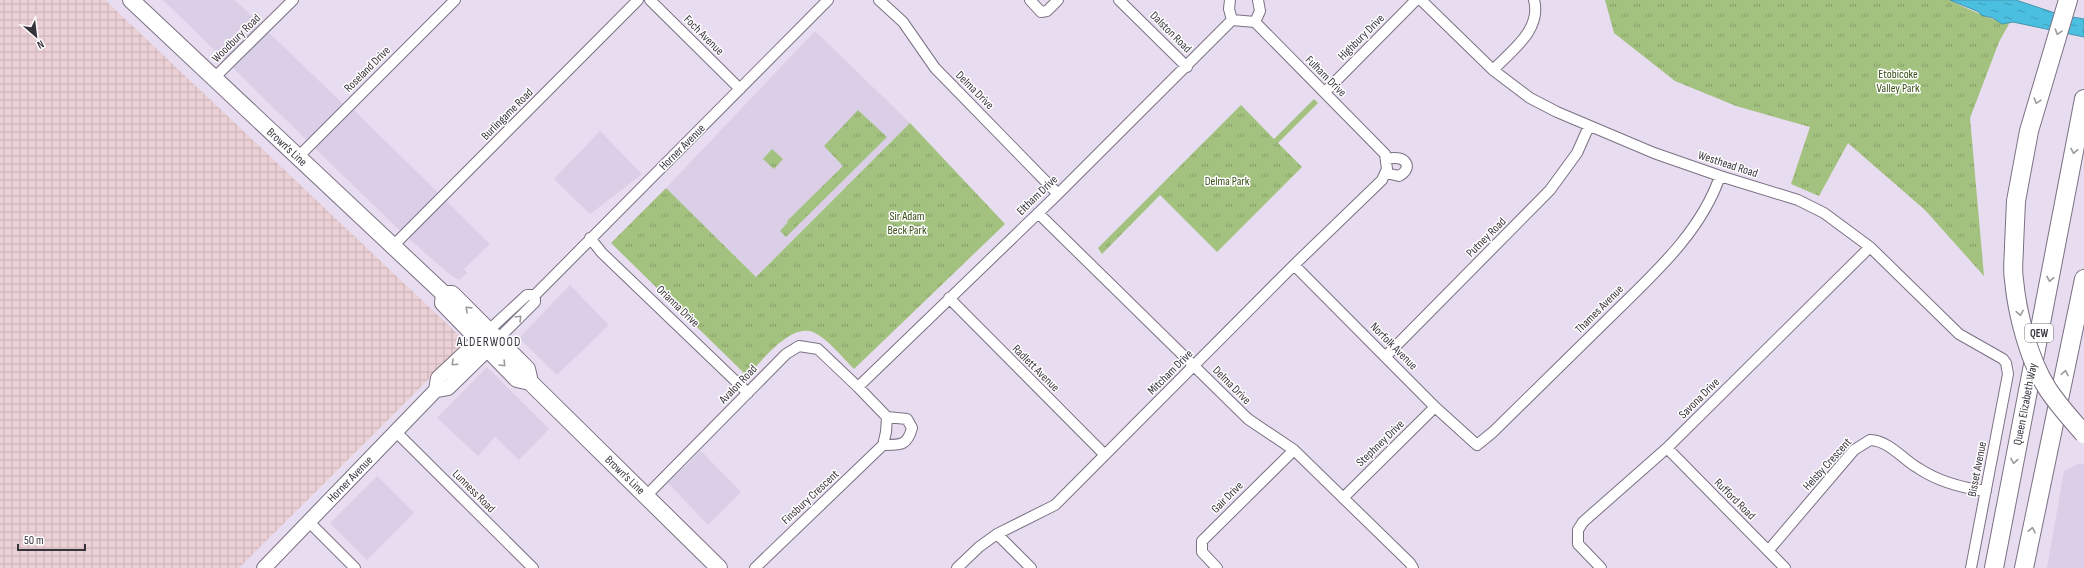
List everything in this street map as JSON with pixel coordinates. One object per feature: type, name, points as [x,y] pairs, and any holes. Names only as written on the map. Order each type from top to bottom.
[{"type":"highway","points":[[2068,0],[2028,131],[2021,166],[2016,201],[2014,280],[2021,320],[2036,364],[2046,387],[2061,408],[2084,434]]},
{"type":"highway","name":"Queen Elizabeth Way","points":[[1994,568],[2084,99]]},
{"type":"highway","points":[[2024,568],[2084,279]]},
{"type":"main road","name":"Brown's Line","points":[[131,0],[444,294],[444,303],[527,369],[530,382],[719,568]]},
{"type":"main road","name":"Horner Avenue","points":[[264,568],[436,390],[438,378],[489,339]]},
{"type":"street","name":"Woodbury Road","points":[[214,78],[293,0]]},
{"type":"street","name":"Roseland Drive","points":[[298,157],[455,0]]},
{"type":"street","name":"Burlingame Road","points":[[393,246],[638,0]]},
{"type":"street","name":"Foch Avenue","points":[[650,0],[740,89]]},
{"type":"street","name":"Horner Avenue","points":[[489,339],[535,302],[535,295],[590,238],[828,0]]},
{"type":"street","name":"Delma Drive","points":[[879,0],[903,22],[935,68],[1058,194]]},
{"type":"street","points":[[1030,0],[1041,12],[1047,11],[1058,0]]},
{"type":"street","name":"Dalston Road","points":[[1119,0],[1187,67]]},
{"type":"street","points":[[1230,0],[1229,9],[1236,20],[1255,22],[1260,11],[1258,0]]},
{"type":"street","name":"Highbury Drive","points":[[1324,92],[1416,0]]},
{"type":"street","name":"Westhead Road","points":[[1421,0],[1493,70],[1530,98],[1557,112],[1654,153],[1807,204],[1840,224],[1870,247],[1959,334],[2003,359],[2006,363],[2008,374]]},
{"type":"street","points":[[1493,70],[1529,32],[1535,14],[1534,0]]},
{"type":"street","name":"Eltham Drive","points":[[858,386],[1236,20]]},
{"type":"street","name":"Fulham Drive","points":[[1255,22],[1385,154],[1387,159]]},
{"type":"street","name":"Putney Road","points":[[1386,356],[1550,190],[1577,153],[1589,126]]},
{"type":"street","points":[[1396,157],[1401,158],[1406,163],[1406,168],[1399,176],[1386,174],[1387,159],[1396,157]]},
{"type":"street","name":"Mitcham Drive","points":[[957,568],[979,547],[997,534],[1054,505],[1294,265],[1382,180],[1386,174]]},
{"type":"street","name":"Thames Avenue","points":[[1477,444],[1493,432],[1667,258],[1694,227],[1715,192],[1720,176]]},
{"type":"street","name":"Delma Drive","points":[[1038,213],[1248,418],[1294,450],[1410,563],[1413,568]]},
{"type":"street","name":"Orianna Drive","points":[[590,238],[602,252],[748,393]]},
{"type":"street","name":"Savona Drive","points":[[1601,568],[1579,546],[1577,536],[1578,530],[1583,522],[1666,448],[1870,247]]},
{"type":"street","name":"Norfolk Avenue","points":[[1294,265],[1435,407],[1477,444]]},
{"type":"street","name":"Radlett Avenue","points":[[949,298],[1105,455]]},
{"type":"street","name":"Avalon Road","points":[[646,496],[786,354],[796,347],[803,346],[818,349],[858,386]]},
{"type":"street","name":"Bisset Avenue","points":[[1971,568],[2008,374]]},
{"type":"street","points":[[858,386],[887,417],[907,419],[912,428],[910,438],[902,445],[883,445],[887,417]]},
{"type":"street","name":"Stephney Drive","points":[[1343,498],[1435,407]]},
{"type":"street","name":"Lunness Road","points":[[396,432],[533,568]]},
{"type":"street","name":"Helsby Crescent","points":[[1768,551],[1854,450],[1870,440],[1884,443],[1917,468],[1931,476],[1964,488],[1986,491]]},
{"type":"street","name":"Finsbury Crescent","points":[[755,568],[883,445]]},
{"type":"street","name":"Rufford Road","points":[[1666,448],[1785,568]]},
{"type":"street","name":"Gair Drive","points":[[1217,568],[1202,552],[1202,541],[1294,450]]},
{"type":"street","points":[[309,522],[355,568]]},
{"type":"street","points":[[997,534],[1031,568]]},
{"type":"shaded area","points":[[0,0],[105,0],[466,342],[239,568],[0,568]]},
{"type":"shaded area","points":[[163,0],[235,0],[341,102],[354,110],[490,244],[464,269],[467,273],[459,280],[448,273],[395,226]]},
{"type":"shaded area","points":[[815,31],[910,123],[756,277],[666,188]]},
{"type":"shaded area","points":[[600,131],[642,174],[590,214],[554,179]]},
{"type":"shaded area","points":[[570,285],[609,325],[557,375],[519,338]]},
{"type":"shaded area","points":[[487,367],[549,429],[519,460],[495,437],[478,456],[437,418]]},
{"type":"shaded area","points":[[701,451],[741,492],[708,525],[668,483]]},
{"type":"shaded area","points":[[2078,464],[2084,464],[2084,568],[2047,568],[2064,471]]},
{"type":"shaded area","points":[[377,476],[414,513],[367,560],[330,523]]},
{"type":"green space","name":"Etobicoke Valley Park","points":[[1605,0],[1950,0],[2002,24],[2010,22],[1999,42],[1970,118],[1984,276],[1925,210],[1848,143],[1819,196],[1791,184],[1810,127],[1736,106],[1675,81],[1614,33]]},
{"type":"green space","name":"Delma Park","points":[[1314,99],[1318,103],[1278,143],[1302,167],[1217,252],[1160,195],[1102,254],[1098,248],[1241,105],[1274,139]]},
{"type":"green space","points":[[858,110],[887,137],[786,237],[780,231],[788,222],[787,221],[843,166],[824,146]]},
{"type":"green space","name":"Sir Adam Beck Park","points":[[910,123],[1005,224],[854,369],[819,335],[813,332],[804,331],[795,333],[777,345],[747,376],[611,243],[666,188],[756,277]]},
{"type":"green space","points":[[772,149],[783,159],[774,169],[763,159]]},
{"type":"water","points":[[1950,0],[2016,0],[2061,15],[2084,19],[2084,37],[2013,22],[2002,24],[1993,18],[1981,15],[1979,12]]},
{"type":"district","name":"ALDERWOOD","points":[[489,341]]}]
